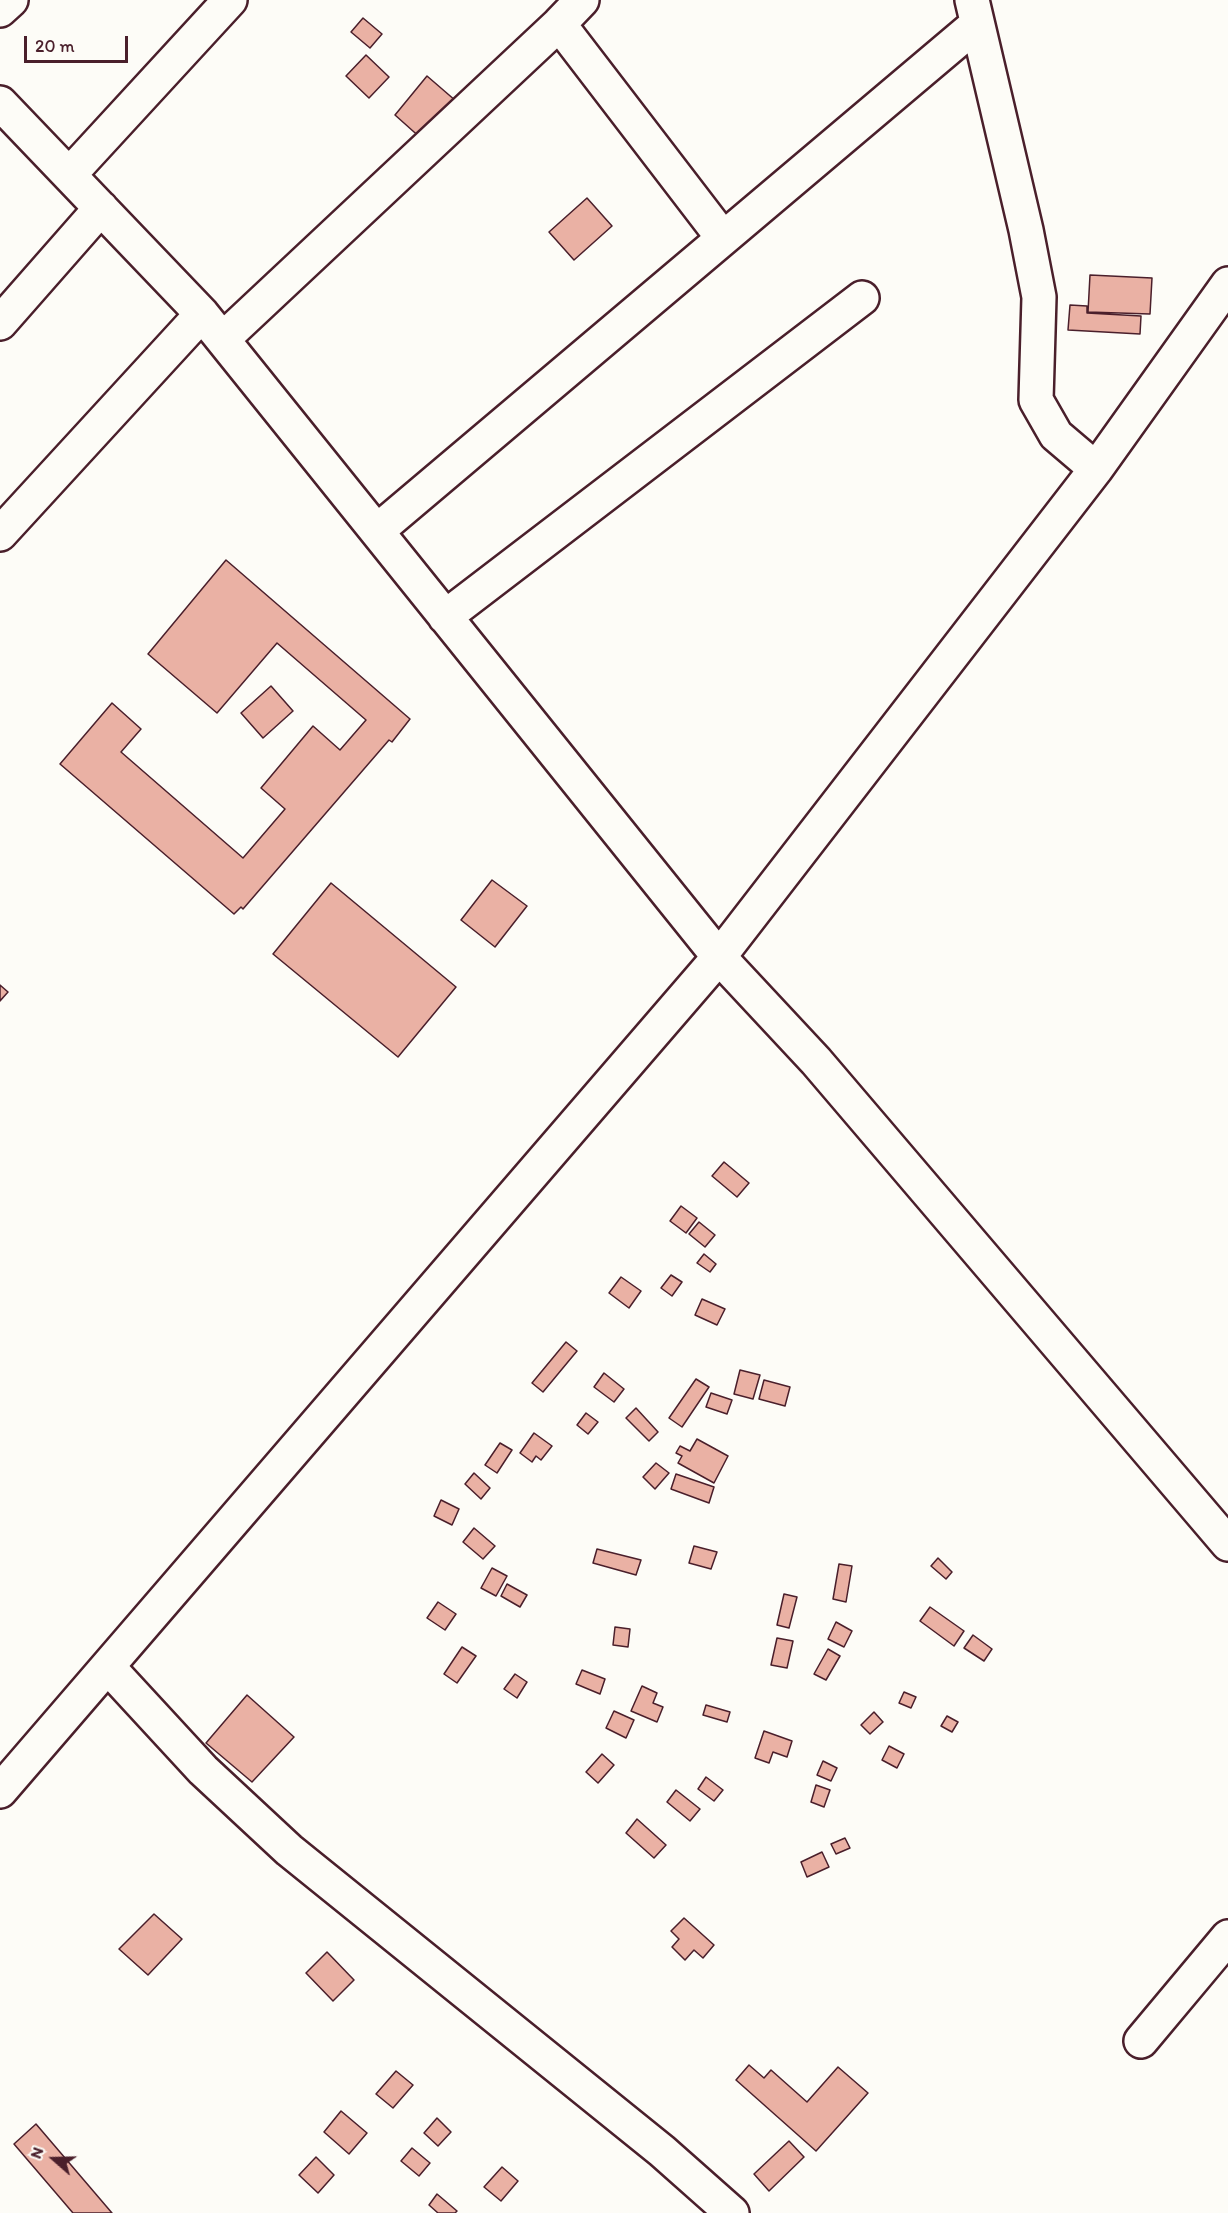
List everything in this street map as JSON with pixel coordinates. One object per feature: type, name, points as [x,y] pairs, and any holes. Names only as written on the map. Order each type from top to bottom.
[{"type":"street","points":[[0,10],[11,0]]},
{"type":"street","points":[[69,175],[230,0]]},
{"type":"street","points":[[223,339],[582,0]]},
{"type":"street","points":[[377,531],[723,238],[975,12],[1026,230],[1039,297],[1036,400],[1056,435],[1096,469]]},
{"type":"street","points":[[559,24],[723,238]]},
{"type":"street","points":[[0,103],[202,314],[719,957],[816,1061],[1228,1544]]},
{"type":"street","points":[[0,323],[101,208]]},
{"type":"street","points":[[0,1791],[719,957],[1096,469],[1228,284]]},
{"type":"street","points":[[446,617],[862,298]]},
{"type":"street","points":[[0,534],[202,314]]},
{"type":"street","points":[[108,1667],[203,1770],[288,1850],[662,2151],[732,2213]]},
{"type":"street","points":[[1141,2041],[1228,1937]]},
{"type":"building","points":[[363,18],[382,34],[370,48],[351,32]]},
{"type":"building","points":[[366,55],[389,77],[369,98],[346,76]]},
{"type":"building","points":[[427,76],[456,101],[423,140],[395,115]]},
{"type":"building","points":[[587,198],[612,226],[574,260],[549,232]]},
{"type":"building","points":[[1090,275],[1152,278],[1150,314],[1088,312]]},
{"type":"building","points":[[1070,305],[1087,306],[1087,313],[1141,316],[1140,334],[1068,330]]},
{"type":"building","points":[[226,560],[410,719],[392,742],[389,740],[243,909],[241,907],[234,914],[60,764],[112,703],[141,729],[121,752],[243,858],[285,809],[261,788],[313,726],[340,750],[366,720],[277,643],[217,713],[148,654]]},
{"type":"building","points":[[271,686],[293,711],[263,738],[241,713]]},
{"type":"building","points":[[492,880],[527,906],[495,947],[461,920]]},
{"type":"building","points":[[331,883],[456,987],[398,1057],[273,954]]},
{"type":"building","points":[[0,985],[8,992],[0,1001]]},
{"type":"building","points":[[724,1162],[749,1183],[737,1197],[712,1176]]},
{"type":"building","points":[[681,1206],[697,1218],[686,1233],[670,1221]]},
{"type":"building","points":[[699,1222],[715,1235],[705,1247],[689,1234]]},
{"type":"building","points":[[704,1254],[716,1264],[710,1272],[697,1263]]},
{"type":"building","points":[[671,1275],[682,1282],[672,1296],[661,1288]]},
{"type":"building","points":[[621,1277],[641,1291],[629,1308],[609,1293]]},
{"type":"building","points":[[702,1299],[725,1309],[717,1325],[695,1315]]},
{"type":"building","points":[[566,1342],[577,1351],[543,1392],[532,1383]]},
{"type":"building","points":[[740,1370],[760,1375],[753,1399],[734,1394]]},
{"type":"building","points":[[604,1373],[624,1389],[614,1402],[594,1387]]},
{"type":"building","points":[[696,1379],[709,1387],[682,1427],[669,1418]]},
{"type":"building","points":[[764,1380],[790,1387],[785,1406],[759,1399]]},
{"type":"building","points":[[711,1393],[732,1400],[727,1414],[706,1407]]},
{"type":"building","points":[[636,1408],[658,1432],[649,1441],[626,1418]]},
{"type":"building","points":[[586,1413],[598,1422],[588,1434],[577,1425]]},
{"type":"building","points":[[534,1433],[552,1446],[541,1460],[536,1456],[532,1462],[520,1453]]},
{"type":"building","points":[[697,1439],[728,1456],[714,1483],[678,1463],[682,1456],[676,1453],[680,1446],[690,1451]]},
{"type":"building","points":[[500,1443],[512,1450],[497,1473],[485,1465]]},
{"type":"building","points":[[656,1463],[669,1473],[655,1489],[643,1477]]},
{"type":"building","points":[[474,1473],[490,1488],[481,1499],[465,1484]]},
{"type":"building","points":[[676,1474],[714,1487],[709,1503],[671,1489]]},
{"type":"building","points":[[441,1500],[459,1509],[452,1525],[434,1516]]},
{"type":"building","points":[[474,1528],[495,1546],[483,1559],[463,1542]]},
{"type":"building","points":[[694,1546],[717,1552],[711,1569],[689,1563]]},
{"type":"building","points":[[597,1549],[641,1560],[636,1575],[593,1563]]},
{"type":"building","points":[[938,1558],[952,1572],[946,1579],[931,1566]]},
{"type":"building","points":[[839,1564],[852,1566],[846,1602],[833,1599]]},
{"type":"building","points":[[492,1568],[507,1576],[496,1596],[481,1588]]},
{"type":"building","points":[[507,1584],[527,1595],[520,1607],[501,1596]]},
{"type":"building","points":[[784,1594],[797,1597],[789,1628],[777,1625]]},
{"type":"building","points":[[438,1602],[456,1614],[445,1630],[427,1618]]},
{"type":"building","points":[[930,1607],[964,1631],[954,1646],[920,1621]]},
{"type":"building","points":[[836,1622],[852,1631],[844,1647],[828,1639]]},
{"type":"building","points":[[615,1627],[630,1629],[628,1647],[613,1645]]},
{"type":"building","points":[[973,1635],[992,1649],[984,1661],[964,1648]]},
{"type":"building","points":[[777,1638],[793,1641],[787,1668],[771,1665]]},
{"type":"building","points":[[462,1647],[476,1656],[457,1683],[444,1674]]},
{"type":"building","points":[[828,1649],[840,1656],[826,1680],[814,1674]]},
{"type":"building","points":[[582,1670],[605,1679],[600,1694],[576,1684]]},
{"type":"building","points":[[515,1674],[527,1682],[517,1698],[504,1689]]},
{"type":"building","points":[[642,1686],[657,1693],[653,1703],[663,1707],[657,1722],[631,1711]]},
{"type":"building","points":[[904,1692],[916,1697],[911,1708],[899,1703]]},
{"type":"building","points":[[247,1695],[294,1737],[252,1782],[206,1743]]},
{"type":"building","points":[[706,1705],[730,1712],[727,1722],[703,1715]]},
{"type":"building","points":[[614,1711],[634,1720],[626,1738],[606,1728]]},
{"type":"building","points":[[874,1712],[883,1722],[870,1734],[861,1725]]},
{"type":"building","points":[[947,1716],[958,1722],[952,1732],[941,1726]]},
{"type":"building","points":[[764,1731],[792,1741],[787,1757],[773,1752],[769,1763],[755,1758]]},
{"type":"building","points":[[889,1746],[904,1754],[897,1768],[882,1760]]},
{"type":"building","points":[[602,1754],[614,1765],[598,1783],[586,1772]]},
{"type":"building","points":[[823,1761],[837,1768],[831,1781],[817,1775]]},
{"type":"building","points":[[706,1777],[723,1790],[714,1801],[698,1789]]},
{"type":"building","points":[[816,1785],[830,1790],[824,1807],[811,1802]]},
{"type":"building","points":[[676,1790],[700,1809],[690,1821],[667,1802]]},
{"type":"building","points":[[637,1819],[666,1845],[654,1858],[626,1833]]},
{"type":"building","points":[[845,1838],[850,1848],[836,1854],[831,1844]]},
{"type":"building","points":[[822,1852],[829,1867],[807,1877],[801,1862]]},
{"type":"building","points":[[154,1914],[182,1939],[148,1975],[119,1949]]},
{"type":"building","points":[[684,1918],[714,1945],[703,1958],[694,1950],[685,1960],[672,1947],[679,1939],[671,1931]]},
{"type":"building","points":[[327,1952],[354,1980],[333,2001],[306,1973]]},
{"type":"building","points":[[749,2065],[764,2078],[771,2070],[807,2102],[838,2067],[868,2093],[816,2151],[736,2080]]},
{"type":"building","points":[[396,2071],[413,2085],[393,2108],[376,2094]]},
{"type":"building","points":[[341,2111],[367,2133],[349,2154],[324,2132]]},
{"type":"building","points":[[437,2118],[451,2132],[438,2146],[424,2133]]},
{"type":"building","points":[[36,2124],[112,2213],[73,2213],[14,2144]]},
{"type":"building","points":[[789,2141],[804,2157],[769,2191],[754,2174]]},
{"type":"building","points":[[412,2148],[430,2163],[419,2176],[401,2161]]},
{"type":"building","points":[[316,2157],[334,2175],[318,2193],[299,2175]]},
{"type":"building","points":[[502,2167],[518,2181],[501,2201],[484,2187]]},
{"type":"building","points":[[437,2194],[457,2211],[438,2213],[429,2205]]}]
